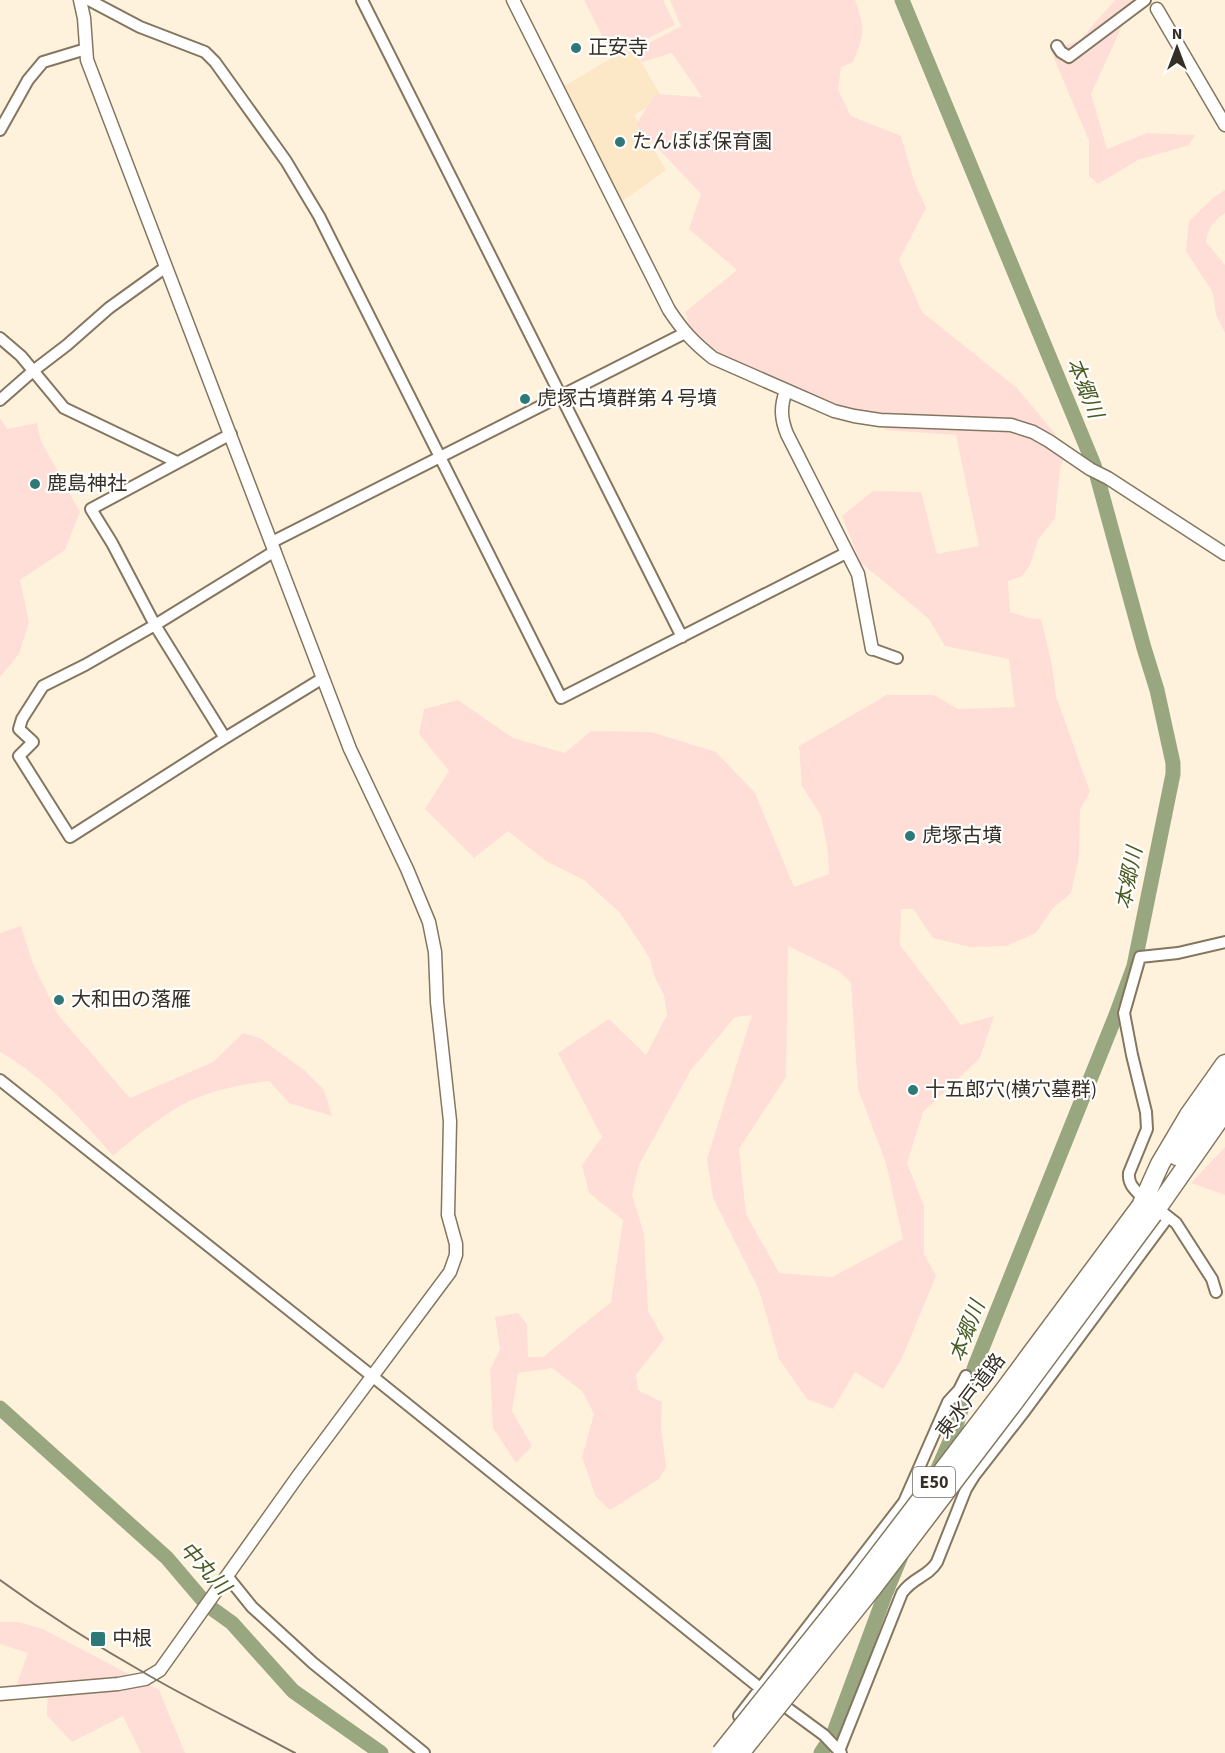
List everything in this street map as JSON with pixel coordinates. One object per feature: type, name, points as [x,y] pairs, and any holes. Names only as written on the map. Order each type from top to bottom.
[{"type":"highway","points":[[1153,1209],[1160,1164],[1189,1115],[1225,1064]]},
{"type":"highway","name":"東水戸道路","points":[[721,1753],[861,1578],[1003,1392],[1153,1209],[1225,1088]]},
{"type":"highway","name":"東水戸道路","points":[[740,1753],[873,1587],[1014,1402],[1225,1111]]},
{"type":"highway","points":[[1186,1166],[1225,1127]]},
{"type":"street","points":[[0,1694],[118,1684],[145,1679],[160,1670],[298,1476],[450,1272],[456,1255],[456,1244],[448,1215],[450,1132],[448,1094],[437,1002],[435,952],[429,922],[407,869],[350,749],[87,60],[84,18],[80,0]]},
{"type":"street","points":[[89,0],[140,27],[205,52],[215,62],[286,160],[319,216],[561,698],[846,553]]},
{"type":"street","points":[[362,0],[682,637]]},
{"type":"street","points":[[513,0],[669,310],[684,333],[713,358],[834,411],[862,418],[1011,425],[1033,432],[1225,554]]},
{"type":"street","points":[[1057,46],[1069,57],[1145,0]]},
{"type":"street","points":[[1154,5],[1225,125]]},
{"type":"street","points":[[0,130],[27,80],[43,62],[86,49]]},
{"type":"street","points":[[0,400],[109,308],[166,267]]},
{"type":"street","points":[[323,678],[70,837],[19,756],[33,742],[19,729],[22,719],[43,686],[85,665],[154,625],[273,547],[440,457],[684,333]]},
{"type":"street","points":[[0,338],[21,356],[64,408],[177,462]]},
{"type":"street","points":[[786,391],[782,402],[782,422],[858,574],[872,649],[897,658]]},
{"type":"street","points":[[225,738],[154,625],[112,543],[91,509],[231,434]]},
{"type":"street","points":[[1216,1292],[1212,1279],[1176,1223],[1153,1209],[1128,1179],[1147,1129],[1146,1112],[1124,1013],[1140,957],[1178,953],[1225,942]]},
{"type":"street","points":[[0,1080],[835,1746],[902,1593],[914,1580],[932,1569],[937,1562],[966,1489],[1030,1404],[1153,1209]]},
{"type":"street","points":[[739,1716],[904,1502],[948,1402],[959,1390],[966,1376]]},
{"type":"street","points":[[227,1576],[252,1607],[313,1663],[424,1753]]},
{"type":"shaded area","points":[[584,0],[663,0],[675,25],[612,56]]},
{"type":"shaded area","points":[[670,0],[855,0],[861,18],[862,37],[853,62],[841,67],[838,90],[851,116],[901,136],[914,181],[926,208],[899,260],[922,312],[1017,388],[1056,435],[1016,420],[882,416],[837,407],[722,357],[696,336],[690,328],[685,312],[737,270],[689,229],[701,194],[636,125],[655,94],[702,97],[672,53],[642,62],[636,50],[681,26]]},
{"type":"shaded area","points":[[1115,0],[1134,0],[1091,94],[1107,149],[1147,133],[1195,135],[1189,145],[1138,160],[1098,184],[1089,176],[1089,141],[1051,51],[1080,40]]},
{"type":"shaded area","name":"たんぽぽ保育園","points":[[632,46],[662,98],[634,115],[666,170],[620,203],[564,86]]},
{"type":"shaded area","points":[[1225,190],[1225,213],[1212,225],[1206,242],[1225,265],[1225,333],[1216,315],[1213,293],[1186,251],[1189,221],[1214,197]]},
{"type":"shaded area","points":[[0,418],[7,429],[37,423],[41,441],[80,512],[65,550],[20,580],[29,622],[19,654],[0,677]]},
{"type":"shaded area","points":[[882,423],[1002,431],[1024,437],[1064,458],[1060,469],[1055,518],[1038,540],[1030,565],[1022,576],[1008,581],[1010,612],[1028,618],[1041,619],[1052,665],[1056,696],[1090,792],[1080,809],[1079,857],[1071,893],[1053,908],[1036,933],[1006,946],[970,947],[933,938],[913,909],[901,909],[900,945],[961,1025],[994,1016],[980,1058],[923,1112],[907,1163],[924,1206],[924,1254],[936,1276],[901,1360],[883,1389],[855,1372],[833,1409],[807,1399],[779,1359],[759,1290],[713,1198],[707,1159],[752,1015],[735,1017],[691,1070],[639,1165],[632,1195],[644,1234],[648,1311],[664,1339],[636,1375],[638,1390],[662,1402],[661,1426],[666,1467],[659,1479],[610,1510],[596,1497],[582,1457],[594,1414],[582,1391],[552,1368],[518,1373],[512,1411],[532,1446],[516,1463],[493,1428],[490,1370],[500,1349],[495,1317],[518,1313],[527,1324],[528,1357],[543,1357],[611,1302],[623,1220],[589,1193],[582,1165],[602,1137],[558,1053],[609,1019],[646,1055],[667,1015],[664,995],[646,952],[620,913],[584,880],[546,861],[508,831],[474,858],[425,809],[449,771],[419,734],[424,709],[458,700],[513,738],[565,753],[591,731],[651,732],[716,752],[755,793],[794,887],[829,874],[828,852],[821,816],[802,786],[799,746],[887,695],[934,695],[958,709],[1015,707],[1009,659],[945,646],[928,618],[860,562],[842,516],[873,491],[921,492],[937,554],[979,546],[956,435],[885,430]],"holes":[[[788,946],[839,971],[851,983],[858,1089],[886,1163],[903,1239],[832,1277],[779,1273],[746,1214],[739,1149],[786,1077]]]},
{"type":"shaded area","points":[[21,926],[33,964],[58,1015],[130,1098],[213,1062],[243,1033],[260,1038],[304,1070],[324,1090],[332,1116],[289,1103],[269,1081],[246,1084],[223,1089],[180,1106],[162,1117],[113,1156],[74,1112],[47,1086],[0,1052],[0,933]]},
{"type":"shaded area","points":[[1225,1147],[1225,1195],[1191,1183]]},
{"type":"shaded area","points":[[0,1622],[18,1622],[43,1629],[159,1690],[185,1753],[141,1753],[123,1716],[72,1742],[47,1716],[48,1685],[15,1689],[28,1653],[0,1644]]},
{"type":"waterway","name":"本郷川","points":[[902,0],[1094,465],[1157,690],[1173,763],[1173,774],[1134,966],[975,1366],[954,1432],[937,1471]]},
{"type":"waterway","name":"中丸川","points":[[0,1408],[167,1558],[207,1605],[232,1623],[293,1691],[381,1753]]},
{"type":"waterway","name":"本郷川","points":[[821,1753],[833,1735],[901,1556]]},
{"type":"railway","points":[[0,1580],[54,1618],[129,1664],[295,1753]]},
{"type":"place","name":"正安寺","points":[[576,48]]},
{"type":"place","name":"たんぽぽ保育園","points":[[620,142]]},
{"type":"place","name":"虎塚古墳群第４号墳","points":[[525,399]]},
{"type":"place","name":"鹿島神社","points":[[35,484]]},
{"type":"place","name":"虎塚古墳","points":[[910,836]]},
{"type":"place","name":"大和田の落雁","points":[[59,1000]]},
{"type":"place","name":"十五郎穴(横穴墓群)","points":[[913,1090]]},
{"type":"place","name":"中根","points":[[98,1639]]}]
